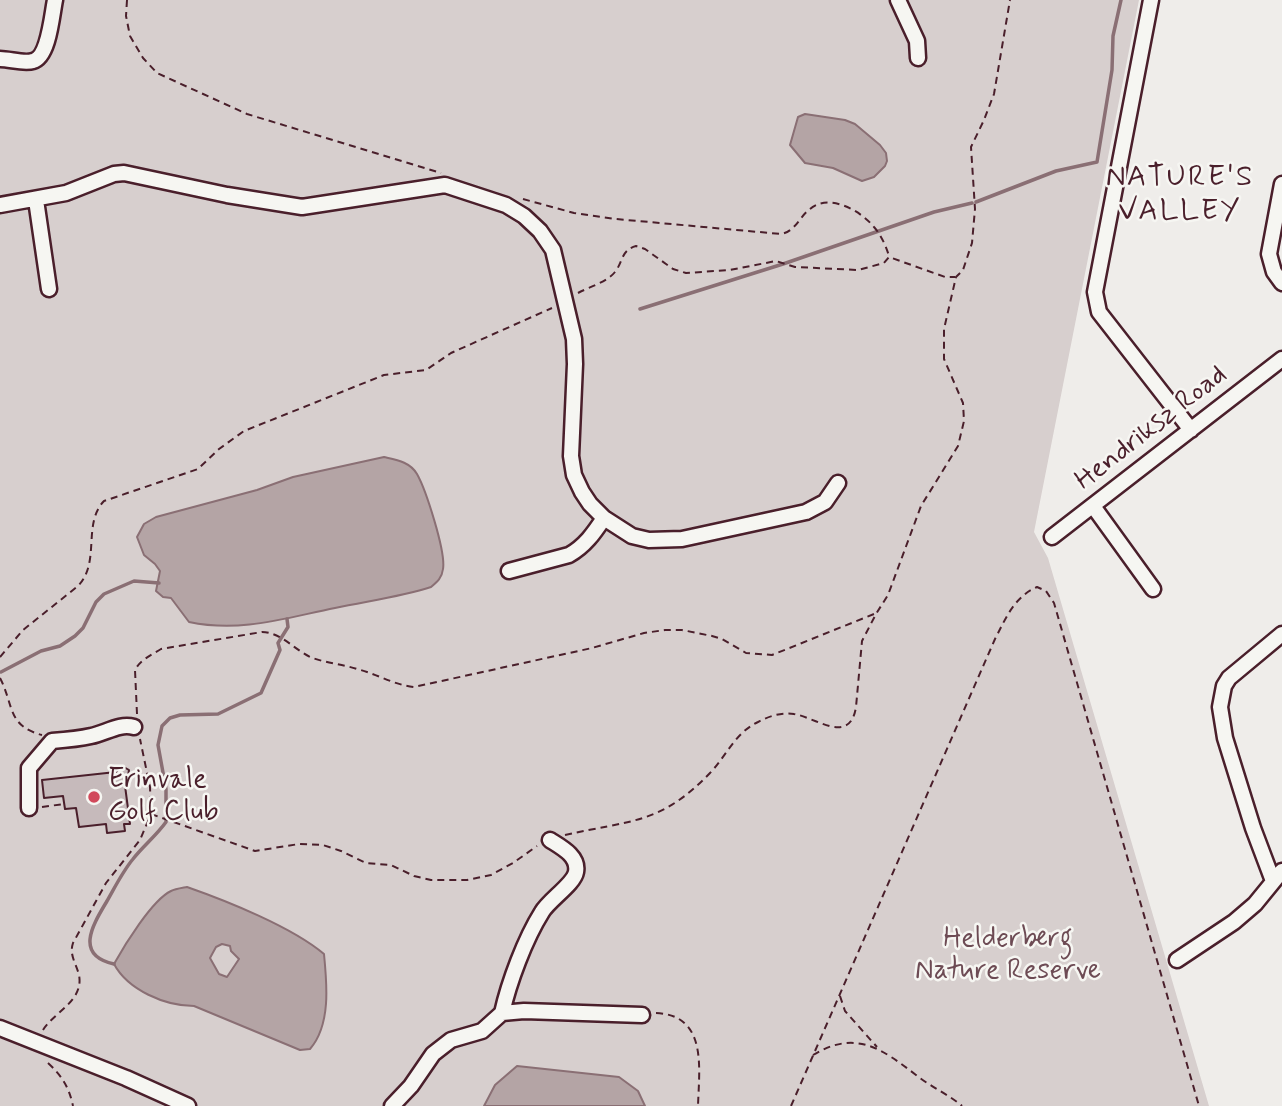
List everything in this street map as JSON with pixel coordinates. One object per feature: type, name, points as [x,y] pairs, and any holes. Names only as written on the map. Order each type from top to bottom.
[{"type":"street","points":[[0,59],[31,62],[36,60],[48,38],[55,0]]},
{"type":"street","points":[[898,0],[917,40],[918,58]]},
{"type":"street","points":[[1152,0],[1095,292],[1099,312],[1191,430]]},
{"type":"street","points":[[0,205],[66,193],[114,174],[124,173],[227,195],[302,207],[445,186],[506,205],[532,222],[553,250],[575,347],[571,456],[574,475],[582,492],[604,518],[632,536],[649,540],[682,539],[816,508],[832,495],[838,483]]},
{"type":"street","points":[[1282,184],[1269,254],[1274,272],[1282,283]]},
{"type":"street","points":[[37,200],[50,289]]},
{"type":"street","name":"Hendriksz Road","points":[[1052,537],[1282,359]]},
{"type":"street","points":[[1093,506],[1153,589]]},
{"type":"street","points":[[509,571],[569,555],[584,545],[604,518]]},
{"type":"street","points":[[1177,960],[1234,922],[1255,904],[1278,876],[1247,809],[1226,738],[1220,707],[1224,686],[1229,678],[1282,634]]},
{"type":"street","points":[[35,808],[29,768],[52,741],[94,736],[112,728],[134,727]]},
{"type":"street","points":[[392,1106],[411,1086],[433,1054],[451,1040],[482,1031],[502,1013],[539,915],[558,892],[573,880],[576,872],[574,859],[550,840]]},
{"type":"street","points":[[502,1013],[524,1011],[642,1015]]},
{"type":"street","points":[[0,1028],[188,1106]]},
{"type":"path","points":[[127,0],[126,16],[130,36],[143,58],[157,73],[247,114],[440,172]]},
{"type":"path","points":[[151,814],[254,851],[299,844],[323,845],[341,850],[366,863],[391,865],[414,876],[467,880],[492,875],[550,840],[592,829],[636,822],[657,814],[681,799],[712,771],[738,736],[755,723],[769,717],[790,714],[830,727],[846,725],[855,712],[862,641],[888,595],[921,506],[958,446],[964,421],[963,403],[944,359],[944,330],[956,277],[963,270],[974,232],[971,147],[994,94],[1010,0]]},
{"type":"path","points":[[523,199],[574,213],[616,219],[688,228],[734,228],[781,234],[790,232],[813,206],[831,203],[855,212],[876,229],[889,257],[945,277],[956,277]]},
{"type":"path","points":[[0,657],[23,630],[82,582],[91,562],[95,514],[104,501],[198,469],[244,431],[384,375],[426,370],[451,353],[610,276],[625,251],[632,247],[645,249],[673,269],[686,273],[730,270],[771,261],[836,270],[858,270],[884,263],[889,257]]},
{"type":"path","points":[[791,1106],[995,639],[1012,607],[1024,593],[1037,587],[1046,592],[1055,603],[1199,1106]]},
{"type":"path","points":[[37,1043],[45,1025],[75,996],[79,980],[71,953],[73,943],[106,883],[140,839],[151,814],[150,787],[139,734],[134,727],[137,718],[135,670],[138,664],[161,649],[262,632],[270,633],[319,660],[359,669],[396,684],[414,687],[665,630],[712,635],[746,653],[772,655],[876,614]]},
{"type":"path","points":[[0,677],[8,702],[21,726],[52,741]]},
{"type":"path","points":[[35,808],[64,804]]},
{"type":"path","points":[[839,995],[845,1011],[878,1047],[962,1106]]},
{"type":"path","points":[[642,1015],[670,1015],[694,1033],[698,1055],[698,1106]]},
{"type":"path","points":[[813,1056],[823,1049],[847,1042],[878,1047]]},
{"type":"path","points":[[48,1062],[68,1087],[73,1106]]},
{"type":"green space","name":"Helderberg Nature Reserve","points":[[0,0],[1139,0],[1034,532],[1048,558],[1209,1106],[0,1106]]},
{"type":"shaded area","points":[[805,114],[855,124],[886,153],[885,166],[874,177],[862,181],[833,168],[805,163],[790,145],[798,117]]},
{"type":"shaded area","points":[[384,457],[411,467],[425,493],[443,561],[442,575],[431,587],[281,620],[227,626],[189,622],[171,598],[163,597],[156,591],[160,571],[144,555],[137,537],[144,524],[156,517],[257,490],[293,477]]},
{"type":"shaded area","points":[[187,887],[295,934],[324,954],[326,1004],[321,1028],[310,1049],[300,1050],[194,1006],[160,1000],[138,989],[120,973],[114,964],[147,913],[173,890]],"holes":[[[222,944],[230,946],[239,959],[227,977],[219,974],[210,958],[216,947]]]},
{"type":"shaded area","points":[[517,1066],[619,1077],[638,1091],[645,1106],[484,1106],[495,1085]]},
{"type":"building","points":[[122,766],[129,770],[128,776],[124,778],[130,824],[124,824],[125,831],[107,833],[106,824],[79,827],[76,808],[65,809],[63,796],[44,798],[42,780],[116,772]]},
{"type":"waterway","points":[[976,202],[1056,171],[1097,162],[1112,70],[1113,36],[1121,0]]},
{"type":"waterway","points":[[640,309],[934,212],[972,203]]},
{"type":"waterway","points":[[1,672],[41,651],[60,646],[75,636],[104,594],[134,581],[159,583]]},
{"type":"waterway","points":[[114,964],[101,960],[94,953],[90,946],[90,937],[97,919],[126,869],[166,822],[166,789],[158,745],[162,726],[170,718],[180,715],[218,714],[261,693],[280,650],[278,643],[288,627],[287,619]]},
{"type":"place","name":"Erinvale Golf Club","points":[[94,797]]},
{"type":"district","name":"NATURE'S VALLEY","points":[[1180,196]]}]
